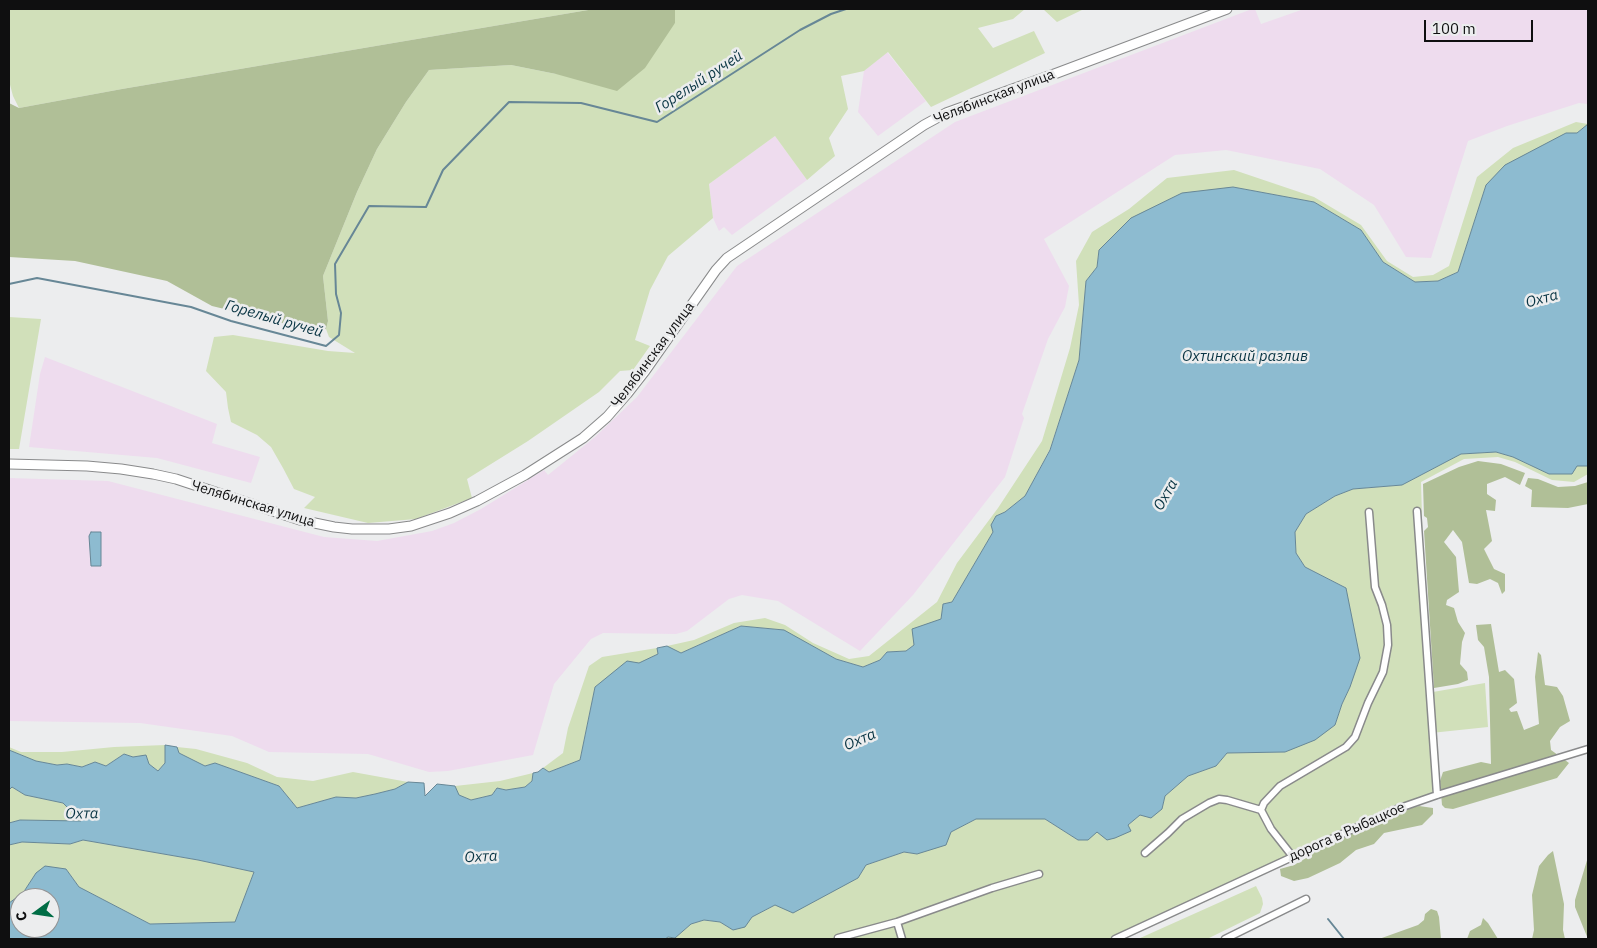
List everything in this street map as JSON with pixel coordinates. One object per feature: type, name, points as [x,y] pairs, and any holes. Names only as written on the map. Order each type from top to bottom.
[{"type":"street","name":"Челябинская улица","points":[[9,464],[120,468],[153,474],[176,479],[300,520],[334,527],[361,530],[389,529],[411,526],[450,513],[477,501],[517,479],[595,429],[645,371],[716,270],[727,258],[924,125],[946,113],[1227,9]]},
{"type":"street","points":[[1417,511],[1437,795]]},
{"type":"street","points":[[1261,810],[1264,803],[1280,786],[1346,747],[1355,737],[1368,703],[1383,672],[1388,645],[1387,625],[1375,587],[1370,512]]},
{"type":"street","name":"дорога в Рыбацкое","points":[[1116,939],[1394,810],[1588,748]]},
{"type":"street","points":[[1145,853],[1182,819],[1219,799],[1261,810],[1271,829],[1292,857]]},
{"type":"street","points":[[838,938],[897,922],[992,888],[1039,874]]},
{"type":"street","points":[[1225,939],[1306,899]]},
{"type":"street","points":[[897,922],[902,939]]},
{"type":"shaded area","points":[[1255,9],[1261,24],[1304,9],[1588,9],[1588,104],[1579,103],[1507,126],[1468,141],[1431,258],[1406,257],[1374,205],[1320,169],[1226,150],[1175,155],[1044,239],[1069,286],[1065,307],[1048,339],[1022,414],[1024,418],[1005,477],[913,595],[860,651],[778,601],[742,595],[729,599],[687,631],[676,634],[603,633],[591,639],[554,684],[533,755],[448,771],[429,772],[368,754],[269,752],[232,736],[140,723],[9,721],[9,478],[108,481],[324,537],[377,541],[432,531],[454,523],[481,509],[544,470],[548,475],[595,437],[637,397],[737,266],[955,122]]},
{"type":"shaded area","points":[[887,52],[926,101],[878,136],[858,112],[864,71]]},
{"type":"shaded area","points":[[775,136],[807,180],[732,235],[724,227],[719,231],[713,218],[709,184]]},
{"type":"shaded area","points":[[45,357],[217,424],[212,443],[260,457],[251,483],[157,458],[29,447],[40,374]]},
{"type":"green space","points":[[9,9],[594,9],[19,108],[9,81]]},
{"type":"green space","points":[[594,9],[675,9],[675,23],[645,68],[617,91],[556,74],[511,65],[429,70],[406,102],[377,149],[357,192],[323,276],[328,321],[326,329],[315,331],[212,306],[167,281],[75,261],[9,257],[9,103],[19,108]]},
{"type":"green space","points":[[675,9],[1025,9],[1013,19],[978,28],[993,48],[1034,31],[1045,53],[931,107],[888,52],[864,71],[841,76],[848,109],[829,138],[835,156],[807,180],[775,136],[709,184],[713,218],[668,256],[650,290],[635,340],[650,346],[633,370],[620,371],[599,392],[528,441],[467,479],[472,498],[416,519],[368,523],[304,508],[315,497],[294,489],[271,447],[257,435],[231,422],[226,392],[206,371],[214,337],[233,335],[328,351],[355,353],[329,337],[326,329],[328,321],[323,276],[357,192],[377,149],[406,102],[429,70],[511,65],[556,74],[675,23]]},
{"type":"green space","points":[[1043,9],[1084,9],[1057,22]]},
{"type":"green space","points":[[1576,122],[1588,124],[1577,133],[1566,133],[1486,185],[1458,272],[1438,281],[1415,282],[1383,262],[1361,230],[1314,202],[1233,187],[1099,250],[1097,267],[1086,281],[1079,360],[1050,449],[1025,496],[1005,512],[996,516],[993,532],[952,602],[943,604],[941,619],[914,645],[906,651],[887,652],[880,660],[863,667],[836,659],[783,630],[741,626],[681,653],[667,646],[694,640],[734,623],[765,618],[785,625],[813,643],[849,659],[869,656],[937,602],[957,563],[998,508],[1042,441],[1070,348],[1079,305],[1076,261],[1092,232],[1129,209],[1167,178],[1234,170],[1314,197],[1361,225],[1387,261],[1413,277],[1433,275],[1449,266],[1477,177],[1513,148]]},
{"type":"green space","points":[[9,317],[41,319],[19,449],[9,449]]},
{"type":"green space","points":[[1496,452],[1513,457],[1549,474],[1588,465],[1588,474],[1574,482],[1552,480],[1515,462],[1498,457],[1464,459],[1421,482],[1427,693],[1485,683],[1488,727],[1431,733],[1434,794],[1384,812],[1111,939],[665,939],[668,937],[675,938],[691,924],[704,920],[720,922],[733,930],[775,905],[858,878],[866,865],[904,852],[917,854],[951,832],[976,819],[1045,819],[1078,840],[1096,831],[1128,825],[1140,815],[1162,809],[1165,796],[1188,776],[1216,766],[1227,753],[1285,752],[1335,725],[1350,687],[1346,588],[1305,567],[1296,553],[1295,532],[1306,514],[1335,496],[1353,489],[1402,485],[1461,454]]},
{"type":"green space","points":[[1478,461],[1501,464],[1525,473],[1520,485],[1505,477],[1487,484],[1487,494],[1496,500],[1495,511],[1486,510],[1492,541],[1484,549],[1494,569],[1505,574],[1505,591],[1502,594],[1498,583],[1490,579],[1477,584],[1469,583],[1462,542],[1453,530],[1444,542],[1456,557],[1459,592],[1447,600],[1446,605],[1454,608],[1458,622],[1465,633],[1462,642],[1460,664],[1467,672],[1468,680],[1458,684],[1434,688],[1424,531],[1428,527],[1427,518],[1424,516],[1423,484],[1459,467]]},
{"type":"green space","points":[[1528,478],[1538,479],[1558,487],[1575,486],[1588,482],[1588,504],[1568,508],[1531,507],[1532,490],[1525,486]]},
{"type":"green space","points":[[1491,624],[1499,672],[1505,670],[1514,679],[1517,703],[1509,709],[1511,712],[1517,711],[1524,730],[1539,724],[1535,677],[1538,652],[1541,655],[1545,685],[1557,687],[1563,696],[1570,721],[1560,727],[1550,741],[1551,750],[1569,763],[1557,778],[1453,809],[1445,808],[1442,805],[1440,781],[1443,772],[1481,762],[1491,764],[1489,677],[1484,647],[1478,640],[1476,625]]},
{"type":"green space","points":[[657,648],[658,654],[595,687],[580,760],[549,772],[543,768],[563,753],[568,728],[589,666],[602,657]]},
{"type":"green space","points":[[165,745],[165,763],[158,771],[149,764],[146,756],[133,757],[124,754],[106,766],[95,762],[82,767],[36,761],[9,750],[9,747],[21,752],[62,752]]},
{"type":"green space","points":[[177,747],[196,749],[247,763],[277,777],[313,781],[353,772],[408,782],[395,789],[375,794],[356,798],[336,797],[297,808],[279,786],[215,763],[205,766],[179,753]]},
{"type":"green space","points":[[533,773],[532,781],[525,787],[506,790],[497,788],[492,795],[471,800],[458,795],[455,786],[500,781]]},
{"type":"green space","points":[[12,787],[25,795],[63,803],[82,822],[20,820],[9,823],[9,790]]},
{"type":"green space","points":[[1419,806],[1433,808],[1433,814],[1422,825],[1384,833],[1374,844],[1356,850],[1340,863],[1308,878],[1294,881],[1281,876],[1280,869],[1294,865],[1321,847],[1395,812]]},
{"type":"green space","points":[[83,840],[254,872],[236,922],[150,924],[79,887],[66,869],[36,873],[26,888],[10,888],[9,903],[9,845],[22,842],[70,844]]},
{"type":"green space","points":[[1553,851],[1564,904],[1563,930],[1565,939],[1532,939],[1534,930],[1532,895],[1539,866]]},
{"type":"green space","points":[[1588,857],[1588,939],[1575,907],[1575,900]]},
{"type":"green space","points":[[1256,886],[1263,904],[1260,913],[1207,939],[1138,939]]},
{"type":"green space","points":[[1431,909],[1437,911],[1439,917],[1441,939],[1379,939],[1418,925],[1424,920],[1425,914]]},
{"type":"green space","points":[[1483,918],[1498,939],[1467,939],[1470,931],[1481,925]]},
{"type":"water","name":"Охтинский разлив","points":[[1588,124],[1588,466],[1577,466],[1572,474],[1549,474],[1513,457],[1496,452],[1461,454],[1402,485],[1353,489],[1335,496],[1306,514],[1295,532],[1296,553],[1305,567],[1346,588],[1360,658],[1335,725],[1315,740],[1285,752],[1227,753],[1216,766],[1188,776],[1165,796],[1162,809],[1151,818],[1140,815],[1128,825],[1131,831],[1115,838],[1107,840],[1097,832],[1088,840],[1078,840],[1045,819],[976,819],[951,832],[946,845],[917,854],[904,852],[866,865],[858,878],[793,913],[775,905],[752,917],[745,927],[733,930],[720,922],[704,920],[691,924],[675,938],[668,937],[665,939],[9,939],[10,902],[10,938],[60,938],[60,888],[26,888],[36,873],[45,866],[66,869],[79,887],[150,924],[235,922],[254,872],[83,840],[70,844],[22,842],[9,845],[9,823],[20,820],[81,821],[63,803],[25,795],[12,787],[9,790],[9,750],[36,761],[82,767],[95,762],[106,766],[124,754],[133,757],[146,755],[149,764],[158,771],[165,763],[165,745],[177,747],[179,753],[205,766],[215,763],[279,786],[297,808],[336,797],[356,798],[375,794],[395,789],[408,782],[424,783],[425,796],[437,784],[455,786],[459,795],[471,800],[492,795],[497,788],[506,790],[525,787],[532,781],[533,773],[543,768],[549,772],[580,760],[595,687],[627,661],[639,663],[658,654],[657,648],[667,646],[681,653],[741,626],[784,630],[836,659],[863,667],[880,660],[887,652],[906,651],[914,645],[912,629],[941,619],[943,604],[952,602],[993,532],[991,525],[996,516],[1005,512],[1025,496],[1050,450],[1079,360],[1086,281],[1097,267],[1099,250],[1131,218],[1182,193],[1233,187],[1314,202],[1361,230],[1383,262],[1415,282],[1438,281],[1458,272],[1486,185],[1505,165],[1566,133],[1577,133]]},
{"type":"water","points":[[91,532],[101,532],[101,566],[91,566],[89,536]]},
{"type":"waterway","name":"Горелый ручей","points":[[9,284],[37,278],[191,307],[231,321],[326,346],[339,335],[341,313],[336,294],[335,264],[369,206],[426,207],[443,170],[509,102],[581,103],[657,122],[800,30],[831,14],[846,9]]},
{"type":"waterway","points":[[1328,919],[1344,939]]},
{"type":"water label","name":"Охта","points":[[1542,299]]},
{"type":"water label","name":"Охта","points":[[1166,495]]},
{"type":"water label","name":"Охта","points":[[860,740]]},
{"type":"water label","name":"Охта","points":[[82,814]]},
{"type":"water label","name":"Охта","points":[[481,857]]}]
